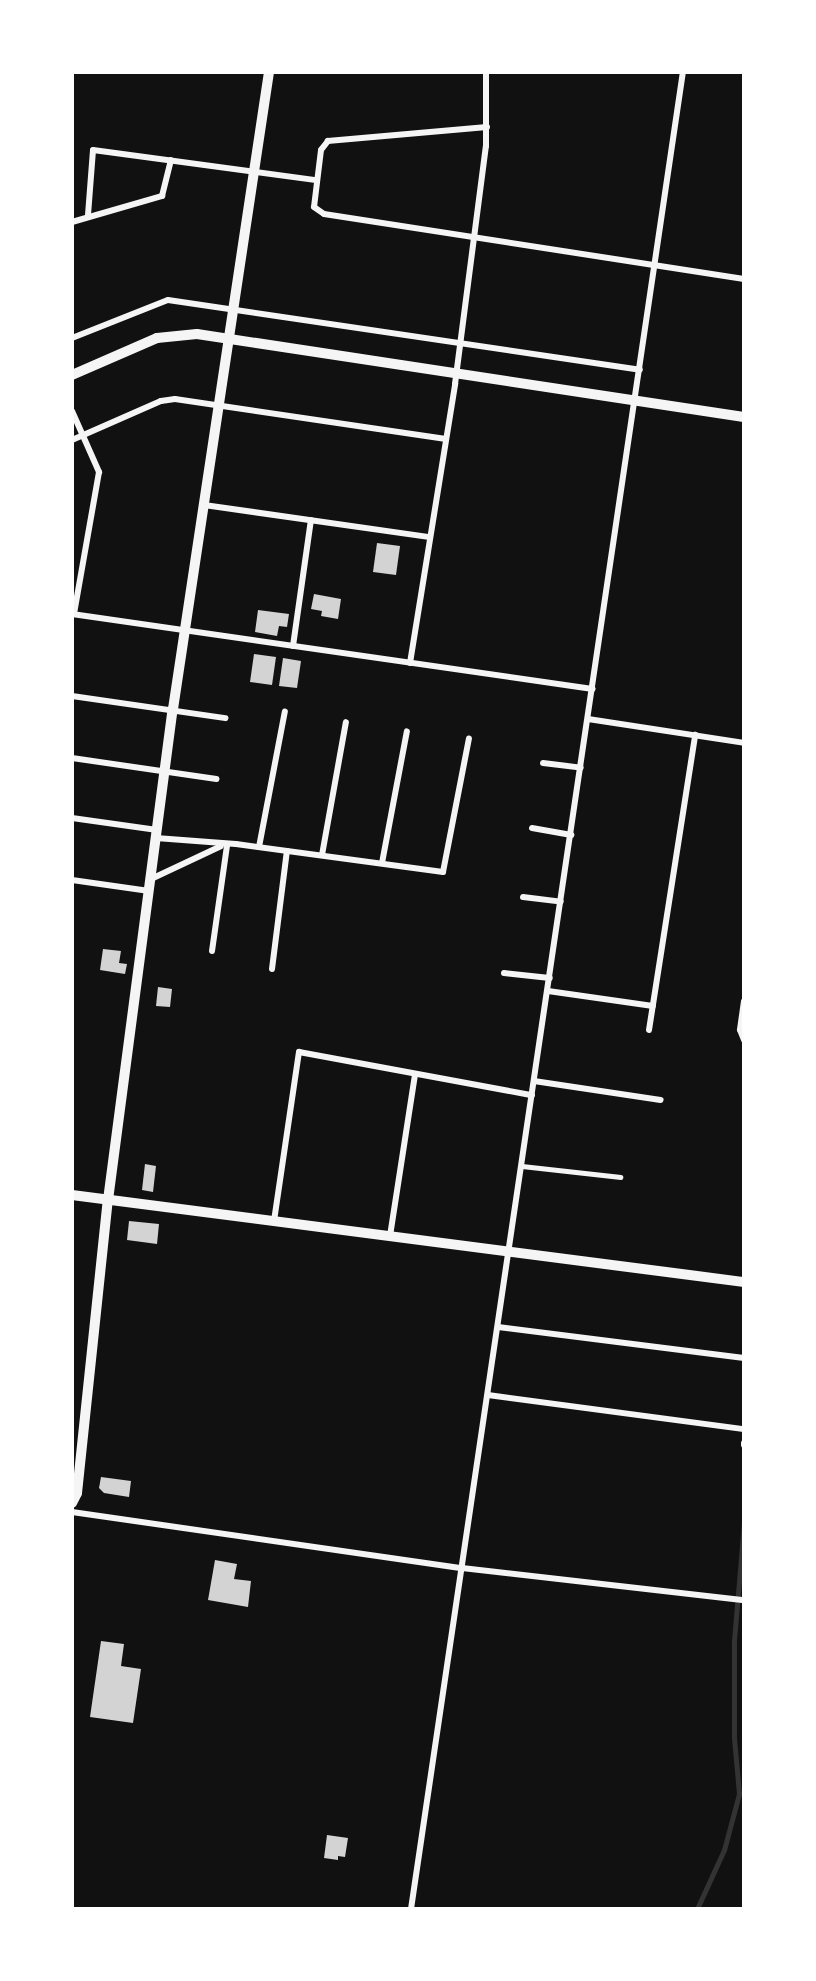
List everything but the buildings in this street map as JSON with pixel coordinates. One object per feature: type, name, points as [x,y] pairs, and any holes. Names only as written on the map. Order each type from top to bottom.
[{"type":"street","points":[[72,1503],[77,1493],[108,1200],[173,709],[269,72]]},
{"type":"street","points":[[410,663],[446,439],[487,127],[486,72]]},
{"type":"street","points":[[411,1909],[656,266],[682,72]]},
{"type":"street","points":[[487,127],[328,141],[321,150],[316,180],[316,210],[324,214],[744,279]]},
{"type":"street","points":[[88,214],[93,150],[316,180]]},
{"type":"street","points":[[72,222],[88,214],[162,196],[171,160]]},
{"type":"street","points":[[72,338],[162,300],[640,370]]},
{"type":"street","points":[[72,375],[157,338],[176,333],[229,338],[744,417]]},
{"type":"street","points":[[72,440],[168,399],[446,439]]},
{"type":"street","points":[[72,411],[99,472],[73,614],[593,689]]},
{"type":"street","points":[[204,505],[430,537]]},
{"type":"street","points":[[293,646],[311,520]]},
{"type":"street","points":[[72,696],[225,718]]},
{"type":"street","points":[[259,847],[285,711]]},
{"type":"street","points":[[588,719],[744,742]]},
{"type":"street","points":[[322,855],[346,722]]},
{"type":"street","points":[[382,864],[407,731]]},
{"type":"street","points":[[650,1030],[695,735]]},
{"type":"street","points":[[72,818],[225,846],[259,847],[443,872],[469,738]]},
{"type":"street","points":[[72,758],[216,779]]},
{"type":"street","points":[[543,763],[581,768]]},
{"type":"street","points":[[532,828],[571,835]]},
{"type":"street","points":[[151,879],[225,846]]},
{"type":"street","points":[[212,951],[225,846]]},
{"type":"street","points":[[272,969],[287,851]]},
{"type":"street","points":[[72,880],[149,891]]},
{"type":"street","points":[[523,897],[561,902]]},
{"type":"street","points":[[504,973],[550,978]]},
{"type":"street","points":[[548,991],[653,1006]]},
{"type":"street","points":[[743,1040],[740,1030],[744,1001]]},
{"type":"street","points":[[274,1221],[298,1052],[532,1095]]},
{"type":"street","points":[[390,1236],[415,1074]]},
{"type":"street","points":[[534,1081],[661,1100]]},
{"type":"street","points":[[72,1196],[509,1250],[744,1282]]},
{"type":"street","points":[[498,1327],[744,1358]]},
{"type":"street","points":[[488,1395],[744,1430]]},
{"type":"street","points":[[72,1512],[462,1568],[744,1600]]},
{"type":"lane","points":[[522,1166],[620,1177]]},
{"type":"waterway","points":[[697,1909],[724,1850],[739,1794],[734,1738],[734,1641],[744,1523]]}]
